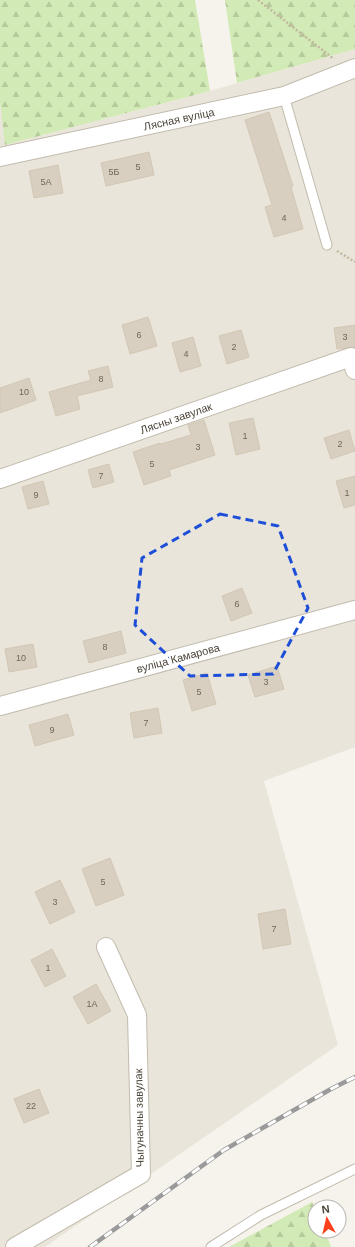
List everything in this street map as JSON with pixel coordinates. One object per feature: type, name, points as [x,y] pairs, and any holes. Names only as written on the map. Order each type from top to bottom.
[{"type":"street","name":"Лясная вуліца","points":[[0,158],[284,96],[352,69]]},
{"type":"street","name":"Лясны завулак","points":[[0,479],[353,363]]},
{"type":"street","name":"вуліца Камарова","points":[[0,706],[355,610]]},
{"type":"street","name":"Чыгуначны завулак","points":[[15,1247],[140,1174],[137,1015],[106,946]]},
{"type":"lane","points":[[284,96],[327,245]]},
{"type":"lane","points":[[211,1247],[261,1215],[355,1169]]},
{"type":"path","points":[[258,0],[352,69]]},
{"type":"path","points":[[327,245],[355,262]]},
{"type":"highlighted area","points":[[220,514],[278,526],[308,608],[273,674],[190,676],[135,625],[142,558]]},
{"type":"shaded area","points":[[355,49],[355,747],[264,781],[338,1045],[45,1247],[0,1247],[0,103],[6,145],[210,91]]},
{"type":"green space","points":[[0,0],[195,0],[210,91],[5,145],[0,102]]},
{"type":"green space","points":[[225,0],[355,0],[355,49],[237,83]]},
{"type":"green space","points":[[307,1205],[307,1239],[328,1239],[331,1247],[229,1247]]},
{"type":"building","points":[[269,112],[293,186],[291,187],[303,229],[274,237],[265,207],[272,205],[245,120]]},
{"type":"building","points":[[149,152],[154,175],[106,186],[101,163]]},
{"type":"building","points":[[58,165],[63,193],[34,198],[29,171]]},
{"type":"building","points":[[148,317],[157,346],[130,354],[122,325]]},
{"type":"building","points":[[355,325],[355,347],[337,349],[334,328]]},
{"type":"building","points":[[241,330],[249,357],[227,364],[219,336]]},
{"type":"building","points":[[193,337],[201,366],[180,372],[172,343]]},
{"type":"building","points":[[108,366],[113,387],[77,396],[80,409],[56,416],[49,392],[91,380],[88,371]]},
{"type":"building","points":[[29,378],[36,400],[0,413],[0,388]]},
{"type":"building","points":[[253,418],[260,449],[236,455],[229,423]]},
{"type":"building","points":[[204,420],[215,455],[169,470],[171,476],[144,485],[133,452],[191,435],[188,425]]},
{"type":"building","points":[[349,430],[355,451],[331,459],[324,438]]},
{"type":"building","points":[[109,464],[114,482],[93,488],[88,470]]},
{"type":"building","points":[[355,476],[355,505],[344,508],[336,481]]},
{"type":"building","points":[[43,481],[49,504],[28,509],[22,487]]},
{"type":"building","points":[[242,588],[252,613],[231,621],[222,596]]},
{"type":"building","points":[[121,631],[126,653],[89,663],[83,641]]},
{"type":"building","points":[[33,644],[37,667],[9,672],[5,649]]},
{"type":"building","points":[[277,666],[284,689],[255,697],[248,675]]},
{"type":"building","points":[[207,673],[216,704],[192,711],[183,680]]},
{"type":"building","points":[[158,708],[162,733],[134,738],[130,713]]},
{"type":"building","points":[[68,714],[74,735],[35,746],[29,725]]},
{"type":"building","points":[[110,858],[124,895],[96,906],[82,869]]},
{"type":"building","points":[[60,880],[75,912],[50,924],[35,892]]},
{"type":"building","points":[[285,909],[291,944],[263,949],[258,914]]},
{"type":"building","points":[[52,949],[66,976],[45,987],[31,960]]},
{"type":"building","points":[[96,984],[111,1011],[88,1024],[73,997]]},
{"type":"building","points":[[39,1089],[49,1113],[24,1123],[14,1099]]},
{"type":"railway","points":[[90,1247],[224,1150],[331,1089],[355,1077]]}]
